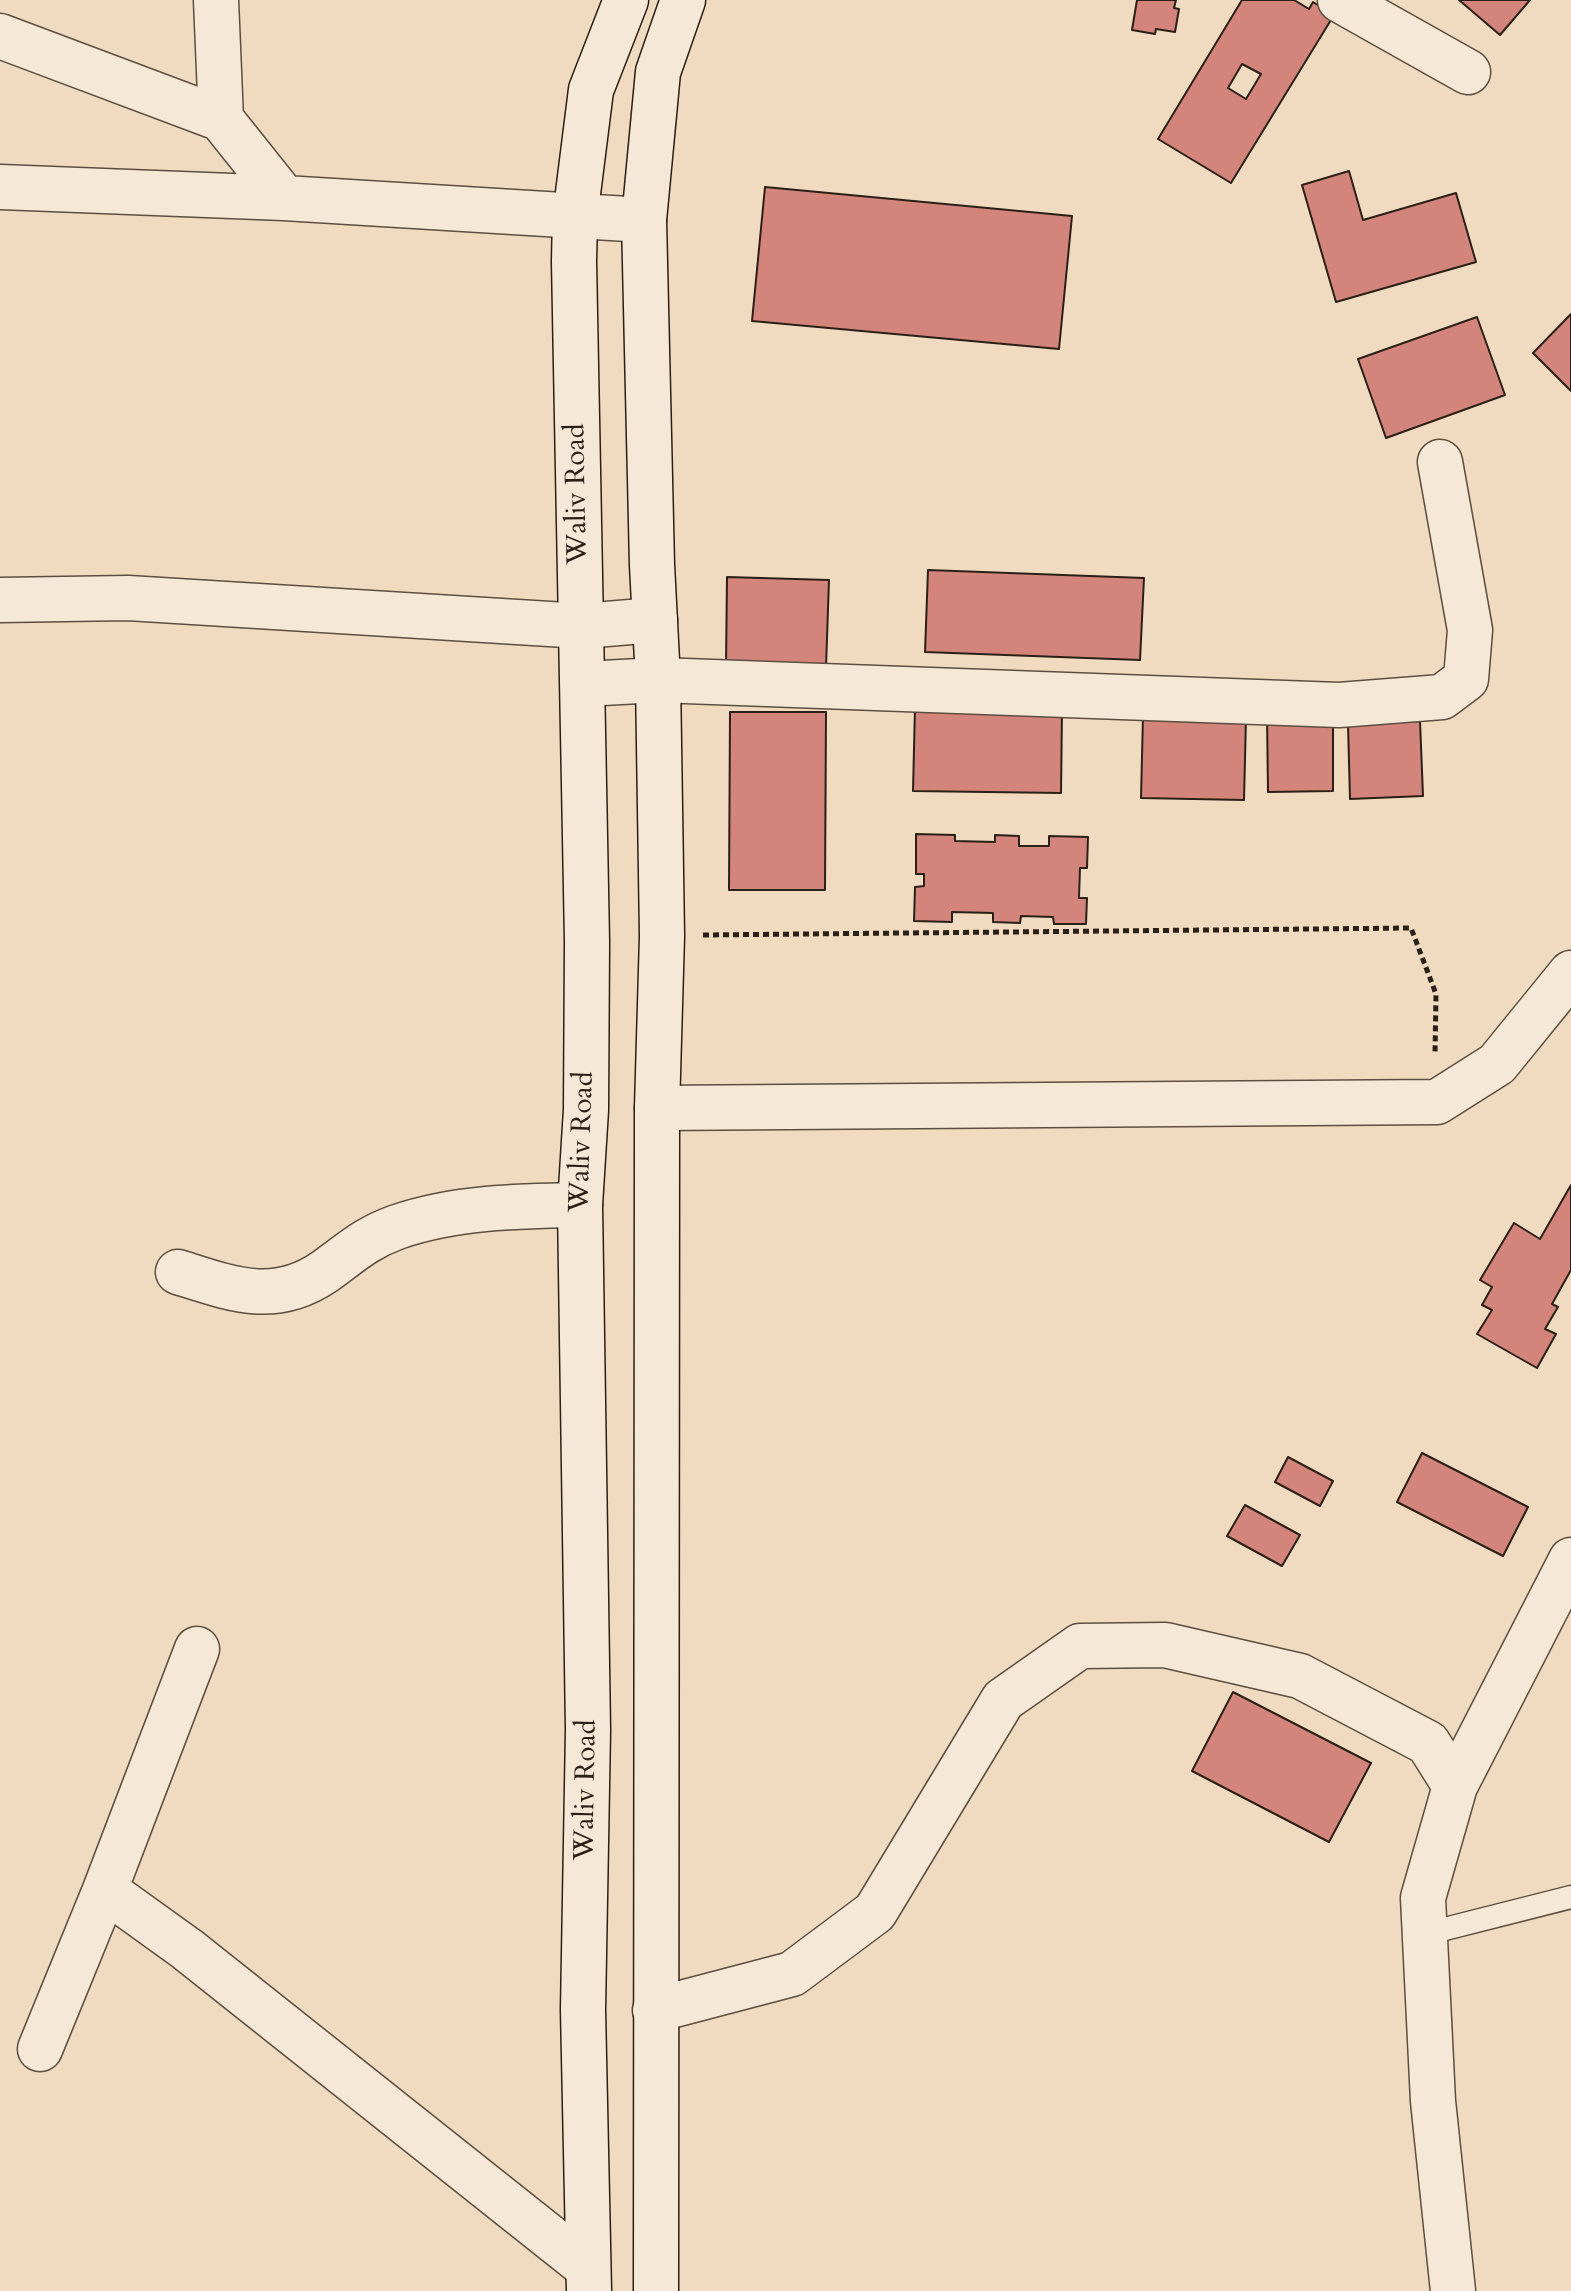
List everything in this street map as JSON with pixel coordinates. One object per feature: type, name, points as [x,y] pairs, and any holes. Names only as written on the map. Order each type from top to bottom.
[{"type":"street","points":[[216,0],[221,119]]},
{"type":"street","name":"Waliv Road","points":[[588,2278],[583,2010],[588,1730],[580,1205],[586,1110],[587,942],[575,217],[591,90],[626,0]]},
{"type":"street","points":[[656,2291],[657,1108],[662,936],[658,680],[644,220],[658,72],[683,0]]},
{"type":"street","points":[[1340,0],[1468,72]]},
{"type":"street","points":[[0,36],[221,119],[284,198]]},
{"type":"street","points":[[0,187],[284,198],[644,220]]},
{"type":"street","points":[[584,684],[658,680],[1339,705],[1442,697],[1466,679],[1470,630],[1440,462]]},
{"type":"street","points":[[0,600],[128,598],[582,626],[655,620]]},
{"type":"street","points":[[657,1108],[1437,1102],[1497,1064],[1571,973]]},
{"type":"street","points":[[178,1272],[268,1294],[288,1291],[326,1270],[358,1244],[400,1226],[496,1207],[580,1205]]},
{"type":"street","points":[[1453,2291],[1433,2101],[1423,1898],[1455,1786],[1571,1560]]},
{"type":"street","points":[[655,2010],[792,1974],[875,1912],[1003,1700],[1080,1646],[1165,1645],[1300,1676],[1428,1743],[1455,1786]]},
{"type":"street","points":[[40,2049],[105,1890],[197,1649]]},
{"type":"street","points":[[105,1890],[187,1949],[588,2278]]},
{"type":"lane","points":[[1425,1934],[1571,1897]]},
{"type":"path","points":[[662,936],[1411,928],[1436,994],[1437,1102]]},
{"type":"building","points":[[1137,0],[1176,0],[1174,8],[1179,9],[1175,32],[1156,29],[1155,34],[1132,30]]},
{"type":"building","points":[[1242,0],[1294,0],[1309,9],[1313,2],[1334,15],[1231,183],[1158,139]],"holes":[[[1242,64],[1261,74],[1246,99],[1228,88]]]},
{"type":"building","points":[[1459,0],[1530,0],[1500,35]]},
{"type":"building","points":[[1349,171],[1363,220],[1456,193],[1476,262],[1336,302],[1302,185]]},
{"type":"building","points":[[765,187],[1072,216],[1059,349],[752,321]]},
{"type":"building","points":[[1571,314],[1571,391],[1533,353]]},
{"type":"building","points":[[1477,317],[1505,395],[1386,438],[1358,359]]},
{"type":"building","points":[[928,570],[1144,578],[1140,660],[925,652]]},
{"type":"building","points":[[727,577],[829,580],[826,667],[726,665]]},
{"type":"building","points":[[915,707],[1062,710],[1061,793],[913,791]]},
{"type":"building","points":[[730,712],[826,712],[825,890],[729,890]]},
{"type":"building","points":[[1333,713],[1333,791],[1268,792],[1267,714]]},
{"type":"building","points":[[1143,715],[1246,717],[1244,800],[1141,798]]},
{"type":"building","points":[[1420,721],[1423,796],[1350,799],[1348,724]]},
{"type":"building","points":[[916,834],[955,835],[955,841],[995,842],[995,835],[1019,836],[1019,846],[1049,846],[1049,836],[1088,837],[1087,868],[1080,868],[1079,898],[1087,898],[1086,924],[1054,924],[1053,917],[1021,916],[1020,923],[993,922],[993,913],[952,912],[952,922],[914,921],[915,887],[924,886],[924,874],[916,874]]},
{"type":"building","points":[[1571,1185],[1571,1270],[1552,1304],[1558,1307],[1545,1329],[1556,1334],[1537,1368],[1477,1334],[1492,1310],[1482,1305],[1492,1287],[1480,1280],[1514,1223],[1540,1239]]},
{"type":"building","points":[[1422,1453],[1528,1507],[1503,1556],[1397,1502]]},
{"type":"building","points":[[1288,1457],[1333,1481],[1320,1506],[1275,1482]]},
{"type":"building","points":[[1245,1505],[1300,1535],[1282,1566],[1227,1536]]},
{"type":"building","points":[[1233,1692],[1371,1763],[1329,1842],[1192,1771]]}]
